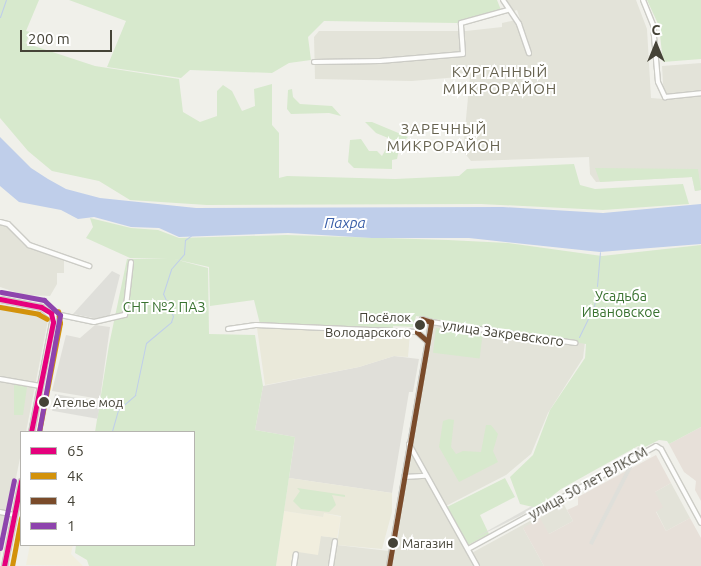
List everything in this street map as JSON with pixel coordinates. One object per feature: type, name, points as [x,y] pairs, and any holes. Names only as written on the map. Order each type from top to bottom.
[{"type":"main road","points":[[0,299],[41,307],[51,313],[31,431]]},
{"type":"main road","points":[[4,566],[20,486]]},
{"type":"street","points":[[503,0],[519,24],[529,52]]},
{"type":"street","points":[[643,0],[653,25],[658,82],[666,97],[701,93]]},
{"type":"street","points":[[314,62],[380,61],[463,54],[461,23],[508,10]]},
{"type":"street","points":[[0,222],[8,224],[29,245],[89,266]]},
{"type":"street","points":[[51,313],[94,322],[125,315],[131,262]]},
{"type":"street","points":[[389,566],[431,322],[420,320],[416,332]]},
{"type":"street","name":"улица Закревского","points":[[431,322],[575,343]]},
{"type":"street","points":[[228,329],[256,325],[416,332],[427,341]]},
{"type":"street","points":[[0,379],[40,386]]},
{"type":"street","points":[[409,444],[477,566]]},
{"type":"street","name":"улица 50 лет ВЛКСМ","points":[[468,549],[656,446],[660,449],[701,523]]},
{"type":"street","points":[[404,477],[426,476]]},
{"type":"street","points":[[0,512],[14,515]]},
{"type":"street","points":[[331,566],[335,540]]},
{"type":"street","points":[[294,566],[296,554]]},
{"type":"shaded area","points":[[506,0],[636,0],[647,29],[651,98],[664,99],[662,66],[701,63],[701,190],[695,191],[692,177],[596,182],[590,174],[589,157],[471,161],[463,151],[470,76],[412,81],[315,79],[314,37],[319,31],[466,31],[502,27],[502,23],[520,19],[517,10],[514,11]]},
{"type":"shaded area","points":[[0,223],[6,225],[22,243],[43,253],[64,257],[64,273],[57,273],[57,284],[50,296],[24,295],[0,287]]},
{"type":"shaded area","points":[[112,271],[120,275],[110,315],[98,319],[73,314]]},
{"type":"shaded area","points":[[0,304],[41,312],[48,320],[26,431],[20,431],[20,458],[0,558]]},
{"type":"shaded area","points":[[432,324],[585,342],[583,358],[548,413],[531,454],[506,475],[442,508],[468,555],[563,503],[573,521],[549,534],[523,528],[544,566],[392,566]]},
{"type":"shaded area","points":[[95,325],[110,327],[100,399],[52,391],[66,335],[80,338]]},
{"type":"shaded area","points":[[257,328],[410,333],[408,357],[394,356],[359,367],[265,385]]},
{"type":"shaded area","points":[[394,356],[419,359],[413,392],[409,392],[392,493],[289,478],[295,437],[255,430],[263,386],[359,367]]},
{"type":"shaded area","points":[[55,394],[100,402],[97,419],[52,411]]},
{"type":"shaded area","points":[[701,427],[701,501],[695,490],[696,481],[684,472],[669,444]]},
{"type":"shaded area","points":[[638,447],[642,449],[593,545],[589,543]]},
{"type":"shaded area","points":[[656,455],[671,483],[655,492],[663,507],[656,512],[666,531],[690,518],[701,538],[701,566],[544,566],[523,528],[540,518],[549,534],[573,521],[567,510],[578,505],[578,497]]},
{"type":"shaded area","points":[[289,478],[392,493],[392,512],[382,549],[337,545],[341,516],[324,513],[323,517],[284,511]]},
{"type":"shaded area","points":[[671,483],[690,518],[666,531],[656,511],[655,492]]},
{"type":"shaded area","points":[[532,506],[533,508],[522,515],[473,539]]},
{"type":"shaded area","points":[[284,511],[323,517],[324,513],[341,517],[337,538],[321,536],[318,555],[298,552],[294,554],[292,566],[276,566]]},
{"type":"shaded area","points":[[321,536],[338,538],[337,545],[389,551],[387,566],[296,566],[298,552]]},
{"type":"shaded area","points":[[30,546],[73,546],[71,554],[83,566],[26,565]]},
{"type":"green space","points":[[0,0],[39,0],[26,31],[30,32],[26,43],[22,42],[95,66],[179,79],[183,112],[200,122],[217,116],[217,91],[223,85],[232,91],[242,111],[255,106],[254,89],[272,84],[272,125],[279,133],[279,178],[287,176],[395,179],[459,176],[467,169],[574,164],[580,185],[595,189],[683,184],[689,204],[603,210],[481,204],[207,205],[130,200],[99,181],[52,171],[28,151],[0,118]]},
{"type":"green space","points":[[69,0],[497,0],[501,10],[457,23],[324,21],[308,37],[311,60],[289,63],[272,73],[190,70],[181,78],[107,67],[126,21]]},
{"type":"green space","points":[[647,0],[701,0],[701,59],[663,62],[659,26]]},
{"type":"green space","points":[[292,89],[293,97],[300,104],[332,106],[341,116],[329,113],[291,114],[287,109],[288,90]]},
{"type":"green space","points":[[365,122],[372,122],[408,137],[403,142],[393,140],[376,133]]},
{"type":"green space","points":[[361,139],[369,151],[377,151],[382,156],[388,145],[400,145],[397,159],[392,160],[392,169],[354,168],[348,162],[350,140]]},
{"type":"green space","points":[[595,168],[698,169],[701,190],[695,191],[692,177],[600,182]]},
{"type":"green space","points":[[90,218],[131,228],[158,230],[179,238],[286,235],[448,240],[508,243],[602,256],[701,245],[701,427],[669,444],[667,441],[659,440],[643,448],[638,446],[561,489],[537,508],[520,504],[510,477],[533,455],[550,410],[585,358],[586,344],[416,316],[413,327],[393,326],[393,329],[260,324],[254,300],[210,306],[209,267],[174,259],[208,268],[209,334],[255,335],[263,386],[255,430],[295,437],[276,566],[89,566],[87,560],[75,553],[76,546],[195,546],[195,431],[95,431],[109,345],[127,259],[168,259],[130,258],[86,238],[93,227]]},
{"type":"green space","points":[[436,328],[483,334],[480,359],[433,353]]},
{"type":"green space","points":[[14,384],[27,387],[23,415],[14,415]]},
{"type":"green space","points":[[454,420],[451,447],[456,454],[463,451],[481,452],[486,425],[491,425],[498,434],[493,451],[498,462],[459,482],[439,447],[443,421]]},
{"type":"green space","points":[[505,478],[515,497],[480,515],[489,534],[468,545],[447,507]]},
{"type":"green space","points":[[297,488],[345,495],[345,497],[332,495],[336,505],[329,512],[301,509],[293,501],[300,491]]},
{"type":"water","name":"Пахра","points":[[0,137],[31,168],[48,179],[66,189],[100,198],[196,208],[503,207],[603,213],[701,204],[701,244],[600,252],[469,238],[372,238],[288,233],[179,237],[159,228],[131,227],[94,217],[78,219],[61,210],[19,202],[0,186]]},
{"type":"waterway","points":[[0,17],[6,0]]},
{"type":"waterway","points":[[112,431],[118,410],[135,395],[146,343],[171,322],[173,316],[163,294],[171,269],[184,254],[185,240],[192,235]]},
{"type":"waterway","points":[[597,286],[600,252]]},
{"type":"waterway","points":[[579,337],[594,306],[597,289]]},
{"type":"transit line","name":"1","points":[[1,292],[44,300],[60,315],[39,431]]},
{"type":"transit line","name":"65","points":[[0,299],[41,307],[51,313]]},
{"type":"transit line","name":"4к","points":[[0,307],[38,314],[47,319]]},
{"type":"transit line","name":"4к","points":[[39,431],[60,323],[58,311]]},
{"type":"transit line","name":"65","points":[[31,431],[53,322],[51,313]]},
{"type":"transit line","name":"4","points":[[389,566],[431,322],[422,319],[417,332],[427,341]]},
{"type":"transit line","name":"1","points":[[0,548],[14,480]]},
{"type":"transit line","name":"65","points":[[4,566],[20,486]]},
{"type":"transit line","name":"4к","points":[[12,566],[20,523]]},
{"type":"place","name":"Посёлок Володарского","points":[[420,325]]},
{"type":"place","name":"Ателье мод","points":[[44,402]]},
{"type":"place","name":"Магазин","points":[[393,543]]},
{"type":"district","name":"КУРГАННЫЙ МИКРОРАЙОН","points":[[500,80]]},
{"type":"district","name":"ЗАРЕЧНЫЙ МИКРОРАЙОН","points":[[444,136]]},
{"type":"park label","name":"Усадьба Ивановское","points":[[621,304]]},
{"type":"park label","name":"СНТ №2 ПАЗ","points":[[164,307]]}]
